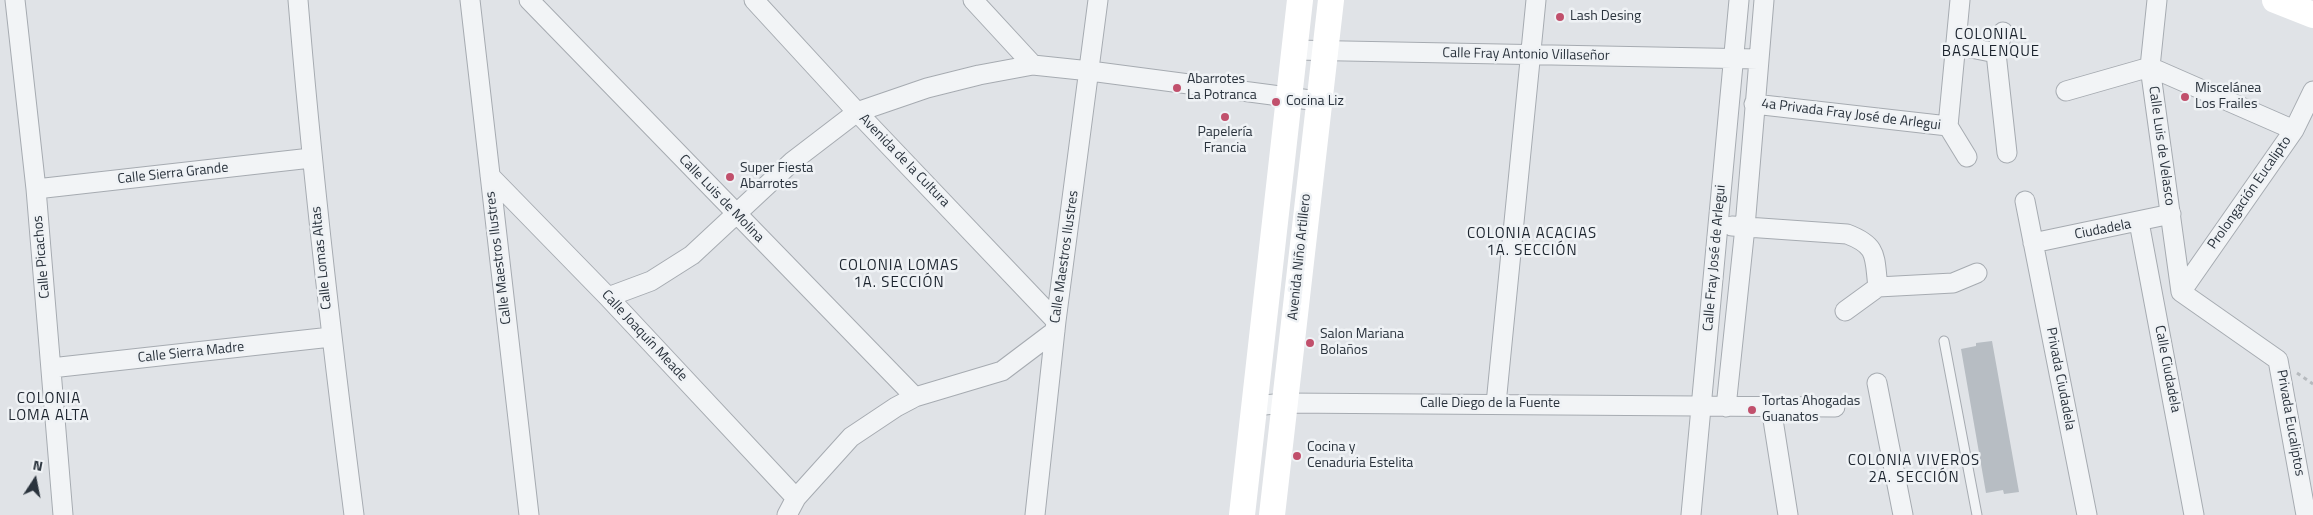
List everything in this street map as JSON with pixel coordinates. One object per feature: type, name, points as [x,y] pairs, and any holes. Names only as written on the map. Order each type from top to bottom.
[{"type":"main road","name":"Avenida Niño Artillero","points":[[1242,515],[1300,0]]},
{"type":"main road","name":"Avenida Niño Artillero","points":[[1272,515],[1331,0]]},
{"type":"main road","points":[[2274,0],[2313,15]]},
{"type":"street","points":[[0,2],[15,0]]},
{"type":"street","name":"Calle Picachos","points":[[15,0],[36,189],[62,515]]},
{"type":"street","name":"Calle Lomas Altas","points":[[298,0],[311,158],[331,337],[354,515]]},
{"type":"street","name":"Calle Maestros Ilustres","points":[[470,0],[529,515]]},
{"type":"street","name":"Calle Luis de Molina","points":[[529,0],[915,397]]},
{"type":"street","name":"Avenida de la Cultura","points":[[754,0],[1055,326]]},
{"type":"street","points":[[973,0],[1033,65]]},
{"type":"street","name":"Calle Maestros Ilustres","points":[[1035,515],[1055,326],[1098,0]]},
{"type":"street","points":[[1496,404],[1529,55],[1536,0]]},
{"type":"street","name":"Calle Fray José de Arlegui","points":[[1691,515],[1739,0]]},
{"type":"street","name":"Calle Fray José de Arlegui","points":[[1726,407],[1745,227],[1764,0]]},
{"type":"street","points":[[1960,0],[1948,126],[1967,157]]},
{"type":"street","name":"Calle Luis de Velasco","points":[[2157,0],[2150,67],[2172,214],[2181,292]]},
{"type":"street","points":[[2003,32],[1996,53],[2007,153]]},
{"type":"street","points":[[1956,45],[1996,53]]},
{"type":"street","name":"Calle Fray Antonio Villaseñor","points":[[1294,50],[1758,59]]},
{"type":"street","points":[[608,297],[651,281],[692,255],[793,161],[857,112],[928,88],[979,74],[1033,65],[1318,101]]},
{"type":"street","points":[[2066,91],[2150,67],[2294,130]]},
{"type":"street","name":"Prolongación Eucalipto","points":[[2181,292],[2294,130],[2313,91]]},
{"type":"street","name":"4a Privada Fray José de Arlegui","points":[[1754,104],[1948,126]]},
{"type":"street","name":"Calle Sierra Grande","points":[[36,189],[311,158]]},
{"type":"street","name":"Calle Joaquín Meade","points":[[490,176],[608,297],[796,498]]},
{"type":"street","name":"Privada Ciudadela","points":[[2025,201],[2087,515]]},
{"type":"street","name":"Ciudadela","points":[[2034,243],[2172,214]]},
{"type":"street","name":"Calle Ciudadela","points":[[2139,222],[2194,515]]},
{"type":"street","points":[[1718,224],[1847,234],[1864,240],[1873,251],[1878,287]]},
{"type":"street","points":[[1845,311],[1878,287],[1954,283],[1977,273]]},
{"type":"street","name":"Privada Eucaliptos","points":[[2181,292],[2278,360],[2306,515]]},
{"type":"street","points":[[788,515],[796,498],[851,437],[896,407],[915,397],[1002,371],[1055,326]]},
{"type":"street","name":"Calle Sierra Madre","points":[[51,368],[331,337]]},
{"type":"street","points":[[1878,383],[1904,515]]},
{"type":"street","name":"Calle Diego de la Fuente","points":[[1255,406],[1284,403],[1835,407]]},
{"type":"street","points":[[1771,407],[1788,515]]},
{"type":"lane","points":[[1944,341],[1977,515]]},
{"type":"building","points":[[1992,341],[2019,492],[2004,494],[2003,490],[1986,493],[1961,349],[1976,346],[1976,343]]},
{"type":"place","name":"Lash Desing","points":[[1560,17]]},
{"type":"place","name":"Abarrotes La Potranca","points":[[1177,88]]},
{"type":"place","name":"Miscelánea Los Frailes","points":[[2185,97]]},
{"type":"place","name":"Cocina Liz","points":[[1276,102]]},
{"type":"place","name":"Papelería Francia","points":[[1225,117]]},
{"type":"place","name":"Super Fiesta Abarrotes","points":[[730,177]]},
{"type":"place","name":"Salon Mariana Bolaños","points":[[1310,343]]},
{"type":"place","name":"Tortas Ahogadas Guanatos","points":[[1752,410]]},
{"type":"place","name":"Cocina y Cenaduria Estelita","points":[[1297,456]]},
{"type":"district","name":"COLONIAL BASALENQUE","points":[[1991,44]]},
{"type":"district","name":"COLONIA ACACIAS 1A. SECCIÓN","points":[[1532,242]]},
{"type":"district","name":"COLONIA LOMAS 1A. SECCIÓN","points":[[899,274]]},
{"type":"district","name":"COLONIA LOMA ALTA","points":[[49,408]]},
{"type":"district","name":"COLONIA VIVEROS 2A. SECCIÓN","points":[[1914,470]]}]
